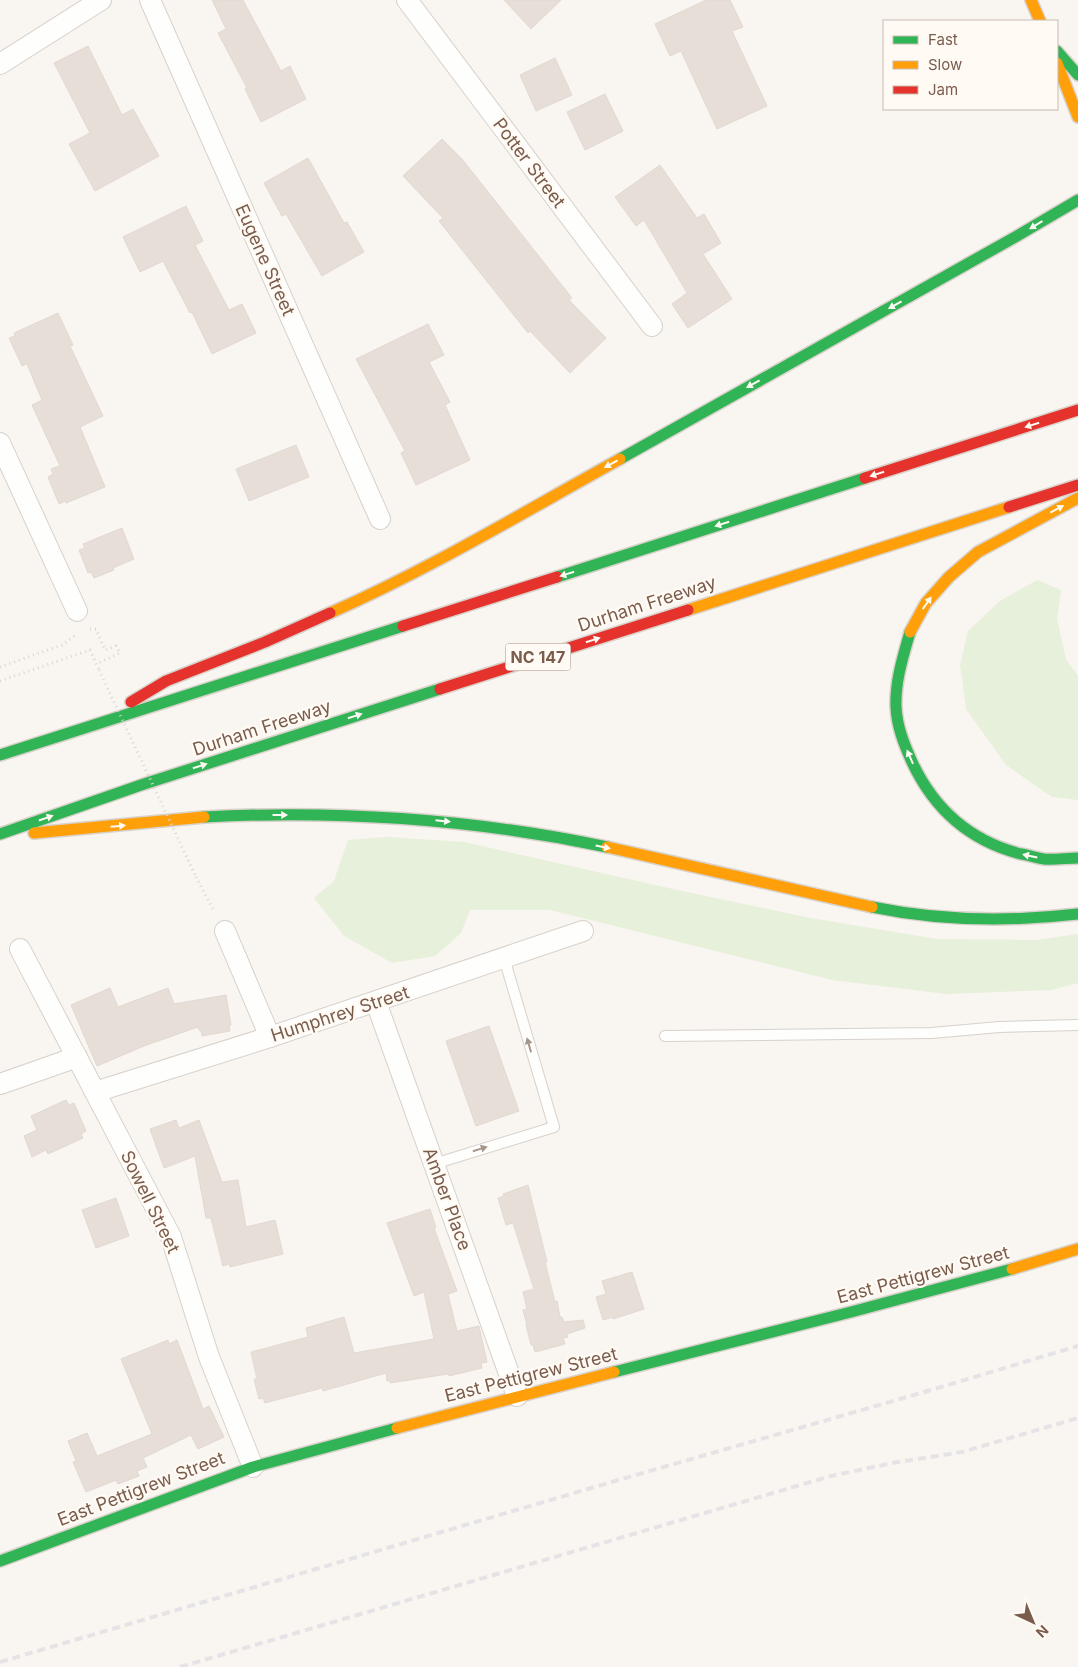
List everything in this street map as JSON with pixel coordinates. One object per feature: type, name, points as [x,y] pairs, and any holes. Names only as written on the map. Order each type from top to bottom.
[{"type":"main road","points":[[1032,0],[1040,20]]},
{"type":"main road","points":[[1058,52],[1078,75]]},
{"type":"main road","points":[[1058,66],[1078,117]]},
{"type":"main road","points":[[85,729],[166,681],[265,642],[372,595],[468,544],[1078,200]]},
{"type":"main road","points":[[0,755],[1078,410]]},
{"type":"main road","name":"Durham Freeway","points":[[0,835],[144,784],[1078,484]]},
{"type":"main road","points":[[1078,498],[978,552],[949,577],[926,603],[910,632],[898,682],[896,708],[898,725],[904,745],[921,782],[935,800],[955,820],[978,838],[1010,851],[1043,859],[1078,858]]},
{"type":"main road","points":[[0,835],[254,815],[406,817],[535,833],[892,910],[934,916],[1010,918],[1078,914]]},
{"type":"main road","name":"East Pettigrew Street","points":[[0,1561],[253,1467],[517,1396],[851,1312],[1078,1249]]},
{"type":"street","points":[[0,64],[101,0]]},
{"type":"street","name":"Eugene Street","points":[[150,0],[380,519]]},
{"type":"street","name":"Potter Street","points":[[407,0],[652,326]]},
{"type":"street","points":[[0,443],[81,619]]},
{"type":"street","points":[[225,931],[270,1037]]},
{"type":"street","name":"Humphrey Street","points":[[95,1092],[376,1002],[582,931]]},
{"type":"street","name":"Sowell Street","points":[[20,949],[171,1238],[209,1357],[253,1467]]},
{"type":"street","name":"Amber Place","points":[[376,1002],[517,1396]]},
{"type":"street","points":[[0,1084],[77,1057]]},
{"type":"lane","points":[[434,1164],[554,1127],[504,958]]},
{"type":"lane","points":[[665,1036],[932,1033],[999,1027],[1078,1025]]},
{"type":"path","points":[[81,619],[96,629],[105,650],[116,646],[120,653],[96,664]]},
{"type":"path","points":[[0,668],[62,645]]},
{"type":"path","points":[[0,681],[90,650],[196,877],[225,931]]},
{"type":"green space","points":[[1037,580],[1061,590],[1057,619],[1066,659],[1078,676],[1078,800],[1052,797],[1006,765],[966,709],[960,665],[968,631],[1000,601]]},
{"type":"green space","points":[[387,837],[464,842],[810,918],[937,939],[1035,940],[1078,934],[1078,983],[1051,990],[946,994],[832,980],[550,910],[470,910],[461,933],[435,956],[392,963],[344,936],[314,898],[334,881],[348,840]]},
{"type":"building","points":[[212,0],[243,0],[281,71],[290,66],[306,99],[261,122],[245,89],[247,88],[218,33],[226,29]]},
{"type":"building","points":[[504,0],[561,0],[531,29]]},
{"type":"building","points":[[706,0],[730,0],[743,27],[732,31],[767,106],[717,129],[681,51],[670,56],[655,24]]},
{"type":"building","points":[[88,46],[122,115],[133,109],[159,156],[95,191],[69,144],[90,133],[54,63]]},
{"type":"building","points":[[555,58],[572,95],[536,111],[520,75]]},
{"type":"building","points":[[605,94],[623,131],[585,150],[567,112]]},
{"type":"building","points":[[442,139],[462,159],[572,298],[569,300],[606,338],[570,373],[530,331],[528,333],[439,221],[443,218],[403,176]]},
{"type":"building","points":[[308,158],[344,223],[347,222],[364,252],[322,276],[286,214],[282,216],[264,183]]},
{"type":"building","points":[[660,165],[697,218],[704,214],[721,243],[703,254],[732,299],[688,328],[672,304],[687,293],[644,220],[636,226],[615,197]]},
{"type":"building","points":[[186,206],[203,241],[195,245],[229,310],[242,304],[256,333],[212,354],[192,312],[190,313],[163,261],[140,272],[123,237]]},
{"type":"building","points":[[58,313],[73,345],[70,346],[103,416],[80,427],[105,487],[59,504],[48,477],[53,474],[51,469],[60,466],[32,405],[42,400],[27,364],[22,366],[9,338],[15,336],[14,333]]},
{"type":"building","points":[[428,324],[444,355],[429,362],[450,402],[445,405],[470,460],[416,485],[401,453],[405,451],[356,359]]},
{"type":"building","points":[[296,445],[309,477],[249,501],[236,469]]},
{"type":"building","points":[[122,528],[134,559],[94,578],[91,572],[88,573],[79,550],[85,548],[83,544]]},
{"type":"building","points":[[110,988],[118,1007],[168,988],[174,1004],[226,995],[231,1025],[229,1025],[230,1031],[202,1036],[201,1030],[198,1027],[144,1046],[97,1066],[71,1005]]},
{"type":"building","points":[[489,1026],[519,1111],[476,1126],[446,1041]]},
{"type":"building","points":[[66,1100],[69,1105],[74,1103],[86,1131],[81,1134],[83,1138],[48,1154],[46,1150],[32,1157],[24,1136],[37,1130],[31,1116]]},
{"type":"building","points":[[176,1120],[179,1128],[199,1120],[222,1182],[238,1180],[246,1227],[275,1220],[283,1254],[230,1267],[229,1264],[223,1266],[211,1218],[206,1218],[195,1156],[164,1168],[150,1129]]},
{"type":"building","points":[[528,1185],[547,1262],[545,1262],[560,1317],[562,1317],[564,1322],[583,1320],[585,1328],[567,1334],[568,1337],[563,1338],[565,1344],[535,1352],[533,1345],[531,1345],[523,1310],[527,1309],[523,1292],[534,1289],[513,1223],[506,1225],[498,1198],[504,1196],[503,1194]]},
{"type":"building","points":[[116,1198],[129,1236],[96,1248],[82,1210]]},
{"type":"building","points":[[430,1209],[436,1228],[434,1228],[457,1291],[448,1294],[457,1331],[479,1326],[487,1362],[481,1363],[482,1368],[449,1376],[448,1374],[390,1383],[390,1380],[387,1381],[386,1373],[323,1391],[322,1388],[265,1403],[263,1398],[259,1399],[254,1379],[257,1379],[251,1352],[308,1337],[306,1328],[344,1317],[354,1353],[434,1339],[424,1292],[414,1296],[387,1223]]},
{"type":"building","points":[[632,1272],[644,1309],[613,1319],[613,1317],[603,1320],[596,1297],[606,1294],[602,1281]]},
{"type":"building","points":[[168,1340],[169,1344],[177,1340],[203,1409],[209,1406],[224,1437],[198,1449],[191,1435],[143,1458],[147,1467],[137,1471],[139,1476],[118,1484],[116,1480],[86,1492],[73,1462],[76,1461],[68,1441],[87,1433],[97,1456],[152,1434],[121,1359]]},
{"type":"railway","points":[[0,1662],[1078,1346]]},
{"type":"railway","points":[[180,1667],[831,1476],[892,1463],[962,1452],[1078,1418]]},
{"type":"traffic: fast","points":[[1058,52],[1078,75]]},
{"type":"traffic: fast","points":[[620,459],[1078,200]]},
{"type":"traffic: fast","points":[[557,577],[865,478]]},
{"type":"traffic: fast","points":[[0,755],[403,626]]},
{"type":"traffic: fast","points":[[910,632],[898,678],[896,707],[901,735],[909,755],[931,794],[956,821],[986,841],[1021,854],[1044,859],[1078,858]]},
{"type":"traffic: fast","points":[[0,834],[144,784],[440,689]]},
{"type":"traffic: fast","points":[[204,817],[306,815],[407,819],[457,823],[557,837],[607,847]]},
{"type":"traffic: fast","points":[[872,907],[923,915],[975,919],[1052,917],[1078,914]]},
{"type":"traffic: fast","points":[[614,1372],[1012,1269]]},
{"type":"traffic: fast","points":[[0,1561],[253,1467],[397,1428]]},
{"type":"traffic: slow","points":[[1031,0],[1040,20]]},
{"type":"traffic: slow","points":[[1058,66],[1078,117]]},
{"type":"traffic: slow","points":[[330,613],[440,559],[620,459]]},
{"type":"traffic: slow","points":[[910,632],[926,603],[949,577],[978,552],[1078,498]]},
{"type":"traffic: slow","points":[[688,610],[1009,507]]},
{"type":"traffic: slow","points":[[34,833],[204,817]]},
{"type":"traffic: slow","points":[[607,847],[872,907]]},
{"type":"traffic: slow","points":[[1012,1269],[1078,1249]]},
{"type":"traffic: slow","points":[[397,1428],[614,1372]]},
{"type":"traffic: jam","points":[[865,478],[1078,410]]},
{"type":"traffic: jam","points":[[1009,507],[1078,485]]},
{"type":"traffic: jam","points":[[403,626],[557,577]]},
{"type":"traffic: jam","points":[[440,689],[688,610]]},
{"type":"traffic: jam","points":[[131,702],[166,681],[265,642],[330,613]]}]
